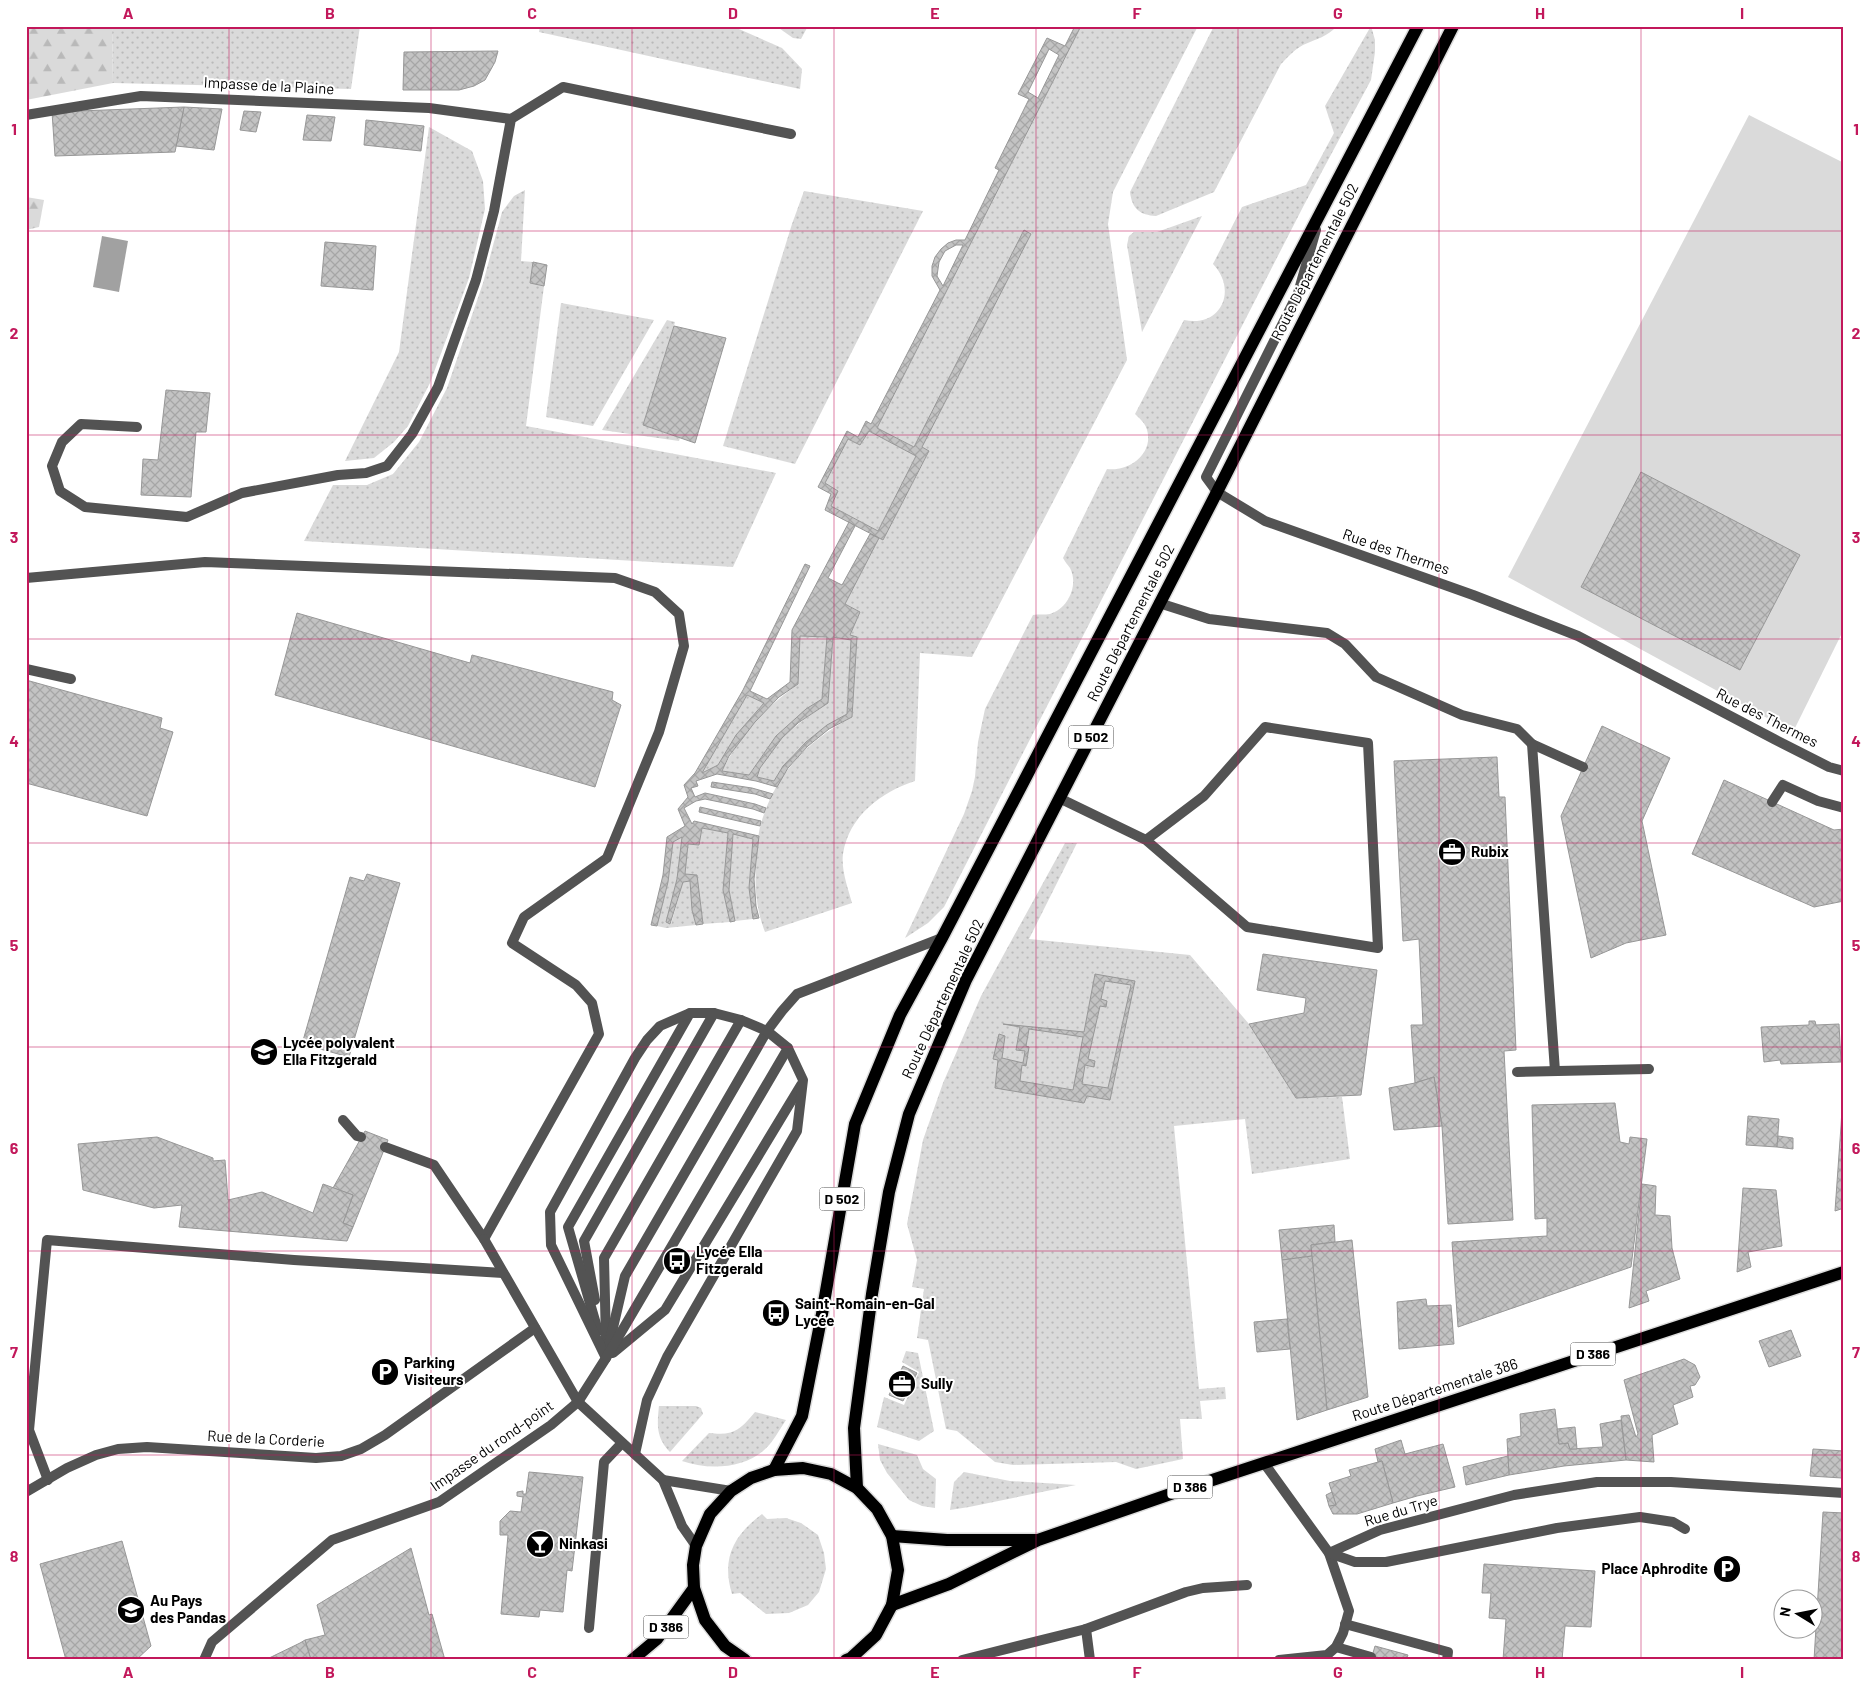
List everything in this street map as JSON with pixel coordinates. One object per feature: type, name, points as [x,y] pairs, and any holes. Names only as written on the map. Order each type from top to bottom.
[{"type":"main road","name":"Route Départementale 502","points":[[774,1470],[802,1416],[855,1124],[900,1015],[1418,26]]},
{"type":"main road","name":"Route Départementale 502","points":[[856,1488],[854,1428],[872,1294],[889,1192],[909,1114],[966,980],[1217,492],[1452,26]]},
{"type":"main road","name":"Route Départementale 386","points":[[892,1605],[949,1584],[1038,1540],[1264,1463],[1844,1272]]},
{"type":"main road","points":[[746,1660],[725,1646],[705,1620],[694,1588],[693,1565],[696,1546],[710,1514],[731,1490],[751,1478],[774,1470],[803,1468],[831,1474],[856,1488],[877,1509],[892,1536],[898,1570],[892,1605],[876,1634],[851,1658],[846,1660]]},
{"type":"main road","name":"Route Départementale 386","points":[[892,1536],[947,1540],[1038,1540]]},
{"type":"main road","name":"D 386","points":[[632,1660],[657,1639],[694,1588]]},
{"type":"street","points":[[137,427],[81,424],[62,442],[52,466],[60,491],[85,507],[187,517],[242,493],[338,475],[366,474],[387,466],[412,434],[438,387],[476,280],[494,211],[510,119],[563,87],[791,134]]},
{"type":"street","name":"Impasse de la Plaine","points":[[26,115],[141,96],[429,108],[510,119]]},
{"type":"street","points":[[1217,492],[1206,477],[1298,293],[1321,212]]},
{"type":"street","name":"Rue des Thermes","points":[[1217,492],[1265,521],[1473,595],[1578,636],[1774,740],[1829,767],[1844,771]]},
{"type":"street","points":[[26,578],[205,562],[614,578],[655,592],[680,614],[684,646],[659,732],[607,858],[524,918],[512,943],[576,985],[592,1003],[599,1034],[484,1239]]},
{"type":"street","points":[[1159,604],[1209,619],[1327,633],[1345,644],[1376,677],[1462,715],[1517,729],[1532,744],[1583,767]]},
{"type":"street","points":[[26,669],[71,679]]},
{"type":"street","points":[[1060,798],[1146,840],[1247,926],[1378,948],[1368,743],[1264,727],[1204,796],[1146,840]]},
{"type":"street","points":[[1532,744],[1556,1071]]},
{"type":"street","points":[[1772,802],[1783,785],[1818,801],[1844,808]]},
{"type":"street","points":[[606,1358],[625,1276],[767,1031],[782,1011],[797,994],[942,938]]},
{"type":"street","points":[[606,1358],[568,1227],[690,1013]]},
{"type":"street","points":[[606,1358],[551,1245],[550,1212],[646,1040],[660,1026],[690,1013],[714,1013],[741,1020],[767,1031],[788,1048],[803,1080],[797,1131],[667,1357],[647,1400],[635,1454]]},
{"type":"street","points":[[606,1358],[584,1241],[714,1013]]},
{"type":"street","points":[[606,1358],[604,1258],[741,1020]]},
{"type":"street","name":"Impasse du rond-point","points":[[204,1660],[212,1642],[332,1540],[439,1502],[551,1425],[578,1402],[606,1358],[788,1048]]},
{"type":"street","points":[[1517,1072],[1649,1069]]},
{"type":"street","points":[[606,1358],[665,1310],[803,1080]]},
{"type":"street","points":[[343,1120],[357,1136],[362,1137]]},
{"type":"street","points":[[385,1147],[434,1165],[484,1239],[578,1402],[662,1480],[682,1526],[696,1546]]},
{"type":"street","points":[[48,1480],[29,1430],[47,1240],[294,1260],[503,1273]]},
{"type":"street","name":"Rue de la Corderie","points":[[26,1492],[67,1468],[96,1455],[118,1449],[147,1447],[316,1458],[341,1456],[361,1449],[385,1435],[536,1328]]},
{"type":"street","points":[[589,1628],[604,1462],[622,1443]]},
{"type":"street","points":[[1264,1463],[1329,1553],[1348,1611],[1344,1633],[1336,1647],[1327,1654],[1312,1658],[1279,1660]]},
{"type":"street","points":[[662,1480],[731,1490]]},
{"type":"street","name":"Rue du Trye","points":[[1329,1553],[1390,1527],[1514,1495],[1597,1482],[1672,1482],[1844,1493]]},
{"type":"street","points":[[1329,1553],[1355,1562],[1386,1562],[1557,1528],[1640,1517],[1673,1522],[1685,1528]]},
{"type":"street","points":[[962,1660],[1086,1629],[1186,1592],[1203,1588],[1247,1585]]},
{"type":"street","points":[[1345,1624],[1448,1652],[1447,1660]]},
{"type":"street","points":[[1086,1629],[1090,1660]]},
{"type":"street","points":[[1336,1647],[1371,1657]]},
{"type":"street","points":[[1336,1647],[1348,1660]]},
{"type":"green space","points":[[26,26],[112,26],[113,83],[26,100]]},
{"type":"green space","points":[[112,26],[360,26],[351,89],[113,83]]},
{"type":"green space","points":[[540,26],[732,26],[782,48],[802,69],[800,89],[539,32]]},
{"type":"green space","points":[[776,26],[808,26],[801,39],[793,38]]},
{"type":"green space","points":[[1081,26],[1198,26],[1113,192],[1108,224],[1127,360],[972,657],[920,653],[915,781],[890,792],[868,807],[852,828],[846,840],[843,866],[852,903],[765,932],[757,903],[756,874],[760,828],[768,803],[776,787],[796,759],[822,736],[852,717],[857,637],[850,635],[860,612],[845,604],[879,538],[883,540],[929,452],[922,447],[1031,234],[1024,231],[914,447],[877,428]]},
{"type":"green space","points":[[1214,26],[1337,26],[1325,35],[1300,47],[1281,64],[1214,192],[1156,216],[1145,214],[1135,207],[1130,192]]},
{"type":"green space","points":[[1371,26],[1375,40],[1375,52],[1371,80],[1304,205],[944,907],[928,923],[905,938],[964,814],[975,777],[978,742],[985,709],[1033,615],[1050,614],[1067,602],[1073,582],[1070,568],[1063,558],[1107,469],[1116,469],[1132,464],[1144,452],[1148,436],[1146,427],[1135,414],[1184,320],[1197,321],[1208,318],[1216,313],[1222,305],[1225,295],[1224,285],[1220,274],[1213,264],[1242,207],[1306,185],[1334,133],[1325,106]]},
{"type":"green space","points":[[1749,115],[1844,163],[1844,629],[1793,732],[1508,577]]},
{"type":"green space","points":[[429,127],[472,151],[483,181],[485,209],[469,278],[430,383],[408,426],[394,442],[374,458],[345,461],[399,352]]},
{"type":"green space","points":[[525,190],[521,261],[533,262],[530,283],[544,286],[526,426],[776,473],[733,567],[304,541],[333,485],[367,485],[393,474],[419,442],[447,388],[483,283],[502,212],[514,196]]},
{"type":"green space","points":[[804,191],[923,211],[795,464],[723,446]]},
{"type":"green space","points":[[26,197],[44,200],[39,227],[26,230]]},
{"type":"green space","points":[[1202,216],[1142,332],[1127,245],[1129,236],[1134,232],[1157,232]]},
{"type":"green space","points":[[561,303],[654,320],[593,426],[546,417]]},
{"type":"green space","points":[[667,320],[675,322],[643,425],[680,438],[679,441],[602,430]]},
{"type":"green space","points":[[869,431],[916,456],[878,531],[831,506],[838,491],[825,483],[848,439],[860,445]]},
{"type":"green space","points":[[800,636],[827,637],[822,699],[799,715],[781,732],[749,775],[722,771],[737,745],[755,723],[775,702],[798,684]]},
{"type":"green space","points":[[833,637],[851,640],[847,714],[825,727],[806,742],[788,760],[774,781],[757,777],[769,754],[786,734],[828,703]]},
{"type":"green space","points":[[747,695],[764,703],[736,735],[718,765],[702,773]]},
{"type":"green space","points":[[702,828],[728,833],[723,890],[730,922],[703,924],[697,875],[685,874],[688,844],[699,845]]},
{"type":"green space","points":[[733,834],[753,839],[749,888],[753,919],[735,921],[729,890]]},
{"type":"green space","points":[[682,837],[677,879],[666,922],[671,924],[683,882],[690,881],[692,910],[696,925],[666,928],[657,926],[668,882],[673,842]]},
{"type":"green space","points":[[1065,843],[1077,843],[1029,939],[1190,955],[1249,1024],[1296,1098],[1342,1097],[1350,1159],[1252,1174],[1245,1119],[1174,1126],[1199,1389],[1225,1387],[1226,1399],[1200,1401],[1202,1419],[1180,1419],[1183,1459],[1136,1469],[1116,1462],[1013,1465],[995,1462],[957,1431],[946,1429],[928,1340],[917,1338],[924,1289],[912,1287],[917,1260],[907,1224],[923,1140],[943,1083],[981,996]]},
{"type":"green space","points":[[906,1351],[918,1353],[934,1431],[919,1441],[877,1427],[884,1397],[904,1405],[919,1372],[902,1362]]},
{"type":"green space","points":[[659,1406],[696,1406],[701,1408],[703,1414],[670,1452],[662,1442],[658,1431]]},
{"type":"green space","points":[[755,1412],[786,1420],[770,1444],[755,1457],[735,1464],[713,1467],[682,1461],[709,1433],[725,1434],[736,1430]]},
{"type":"green space","points":[[878,1444],[917,1455],[923,1469],[936,1479],[935,1508],[922,1506],[909,1500],[887,1473],[880,1460]]},
{"type":"green space","points":[[964,1472],[1010,1481],[1076,1485],[950,1510],[954,1482]]},
{"type":"green space","points":[[762,1514],[767,1519],[786,1518],[801,1523],[818,1535],[824,1553],[826,1569],[819,1592],[808,1605],[789,1613],[766,1614],[740,1593],[732,1594],[728,1569],[732,1548],[744,1530]]},
{"type":"shaded area","points":[[102,236],[128,241],[119,292],[93,287]]},
{"type":"building","points":[[1075,26],[1081,26],[877,428],[914,447],[1024,230],[1031,234],[922,447],[929,451],[883,540],[825,510],[831,494],[818,487],[847,431],[858,437],[866,421],[871,424],[940,290],[932,276],[932,266],[935,257],[948,243],[956,240],[965,240],[999,170],[995,168],[1029,99],[1018,94],[1047,38],[1065,46]],"holes":[[[1049,49],[1059,55],[1038,98],[1028,92]],[[956,245],[963,245],[943,286],[937,276],[939,262],[945,251]],[[869,431],[916,456],[878,531],[831,506],[838,491],[825,483],[848,439],[860,445]]]},
{"type":"building","points":[[498,51],[495,62],[485,80],[474,86],[459,90],[403,90],[404,52]]},
{"type":"building","points":[[184,107],[222,109],[214,150],[176,146]]},
{"type":"building","points":[[184,107],[175,152],[55,156],[52,112]]},
{"type":"building","points":[[244,111],[261,112],[256,132],[240,130]]},
{"type":"building","points":[[307,115],[335,117],[331,141],[303,140]]},
{"type":"building","points":[[366,120],[424,126],[421,151],[364,145]]},
{"type":"building","points":[[325,242],[376,246],[373,290],[321,286]]},
{"type":"building","points":[[533,262],[547,265],[544,286],[530,283]]},
{"type":"building","points":[[674,326],[726,338],[695,443],[643,425]]},
{"type":"building","points":[[166,390],[210,393],[206,432],[196,432],[191,497],[141,495],[143,459],[158,460]]},
{"type":"building","points":[[1641,472],[1800,555],[1740,670],[1581,587]]},
{"type":"building","points":[[849,522],[855,526],[828,578],[842,585],[870,534],[879,538],[845,604],[860,612],[850,635],[857,637],[852,717],[829,729],[808,746],[788,768],[777,787],[717,774],[696,781],[698,786],[691,788],[695,797],[705,793],[755,804],[766,808],[764,813],[705,799],[696,801],[684,808],[692,824],[694,821],[759,836],[754,879],[759,918],[753,919],[749,888],[753,839],[733,834],[729,890],[735,921],[730,922],[723,890],[728,833],[702,828],[699,845],[688,844],[685,874],[697,875],[703,924],[696,925],[692,910],[690,881],[683,882],[670,924],[666,922],[677,879],[682,837],[673,842],[668,882],[657,926],[651,925],[663,875],[667,837],[685,826],[678,809],[688,797],[684,785],[695,773],[743,690],[805,564],[810,566],[750,691],[767,699],[790,682],[792,630]],"holes":[[[800,636],[827,637],[822,699],[806,709],[776,736],[749,775],[722,771],[729,756],[755,722],[779,697],[798,684]],[[833,637],[851,640],[847,714],[827,725],[806,742],[783,766],[774,781],[757,777],[760,768],[782,738],[798,723],[828,703]],[[747,695],[764,703],[736,735],[718,765],[702,773]]]},
{"type":"building","points":[[297,613],[470,663],[472,655],[613,692],[612,700],[621,705],[595,787],[275,695]]},
{"type":"building","points":[[26,680],[162,718],[160,728],[173,732],[147,816],[26,783]]},
{"type":"building","points":[[1602,726],[1670,758],[1642,821],[1666,935],[1626,943],[1591,958],[1561,816]]},
{"type":"building","points":[[1497,757],[1499,797],[1505,797],[1516,1050],[1504,1051],[1513,1220],[1448,1224],[1442,1126],[1434,1077],[1415,1083],[1411,1025],[1423,1025],[1419,939],[1403,941],[1394,761]]},
{"type":"building","points":[[1724,780],[1834,830],[1844,829],[1844,901],[1814,907],[1692,854]]},
{"type":"building","points":[[712,782],[752,788],[773,794],[770,799],[755,794],[711,787]]},
{"type":"building","points":[[700,807],[761,821],[760,826],[699,812]]},
{"type":"building","points":[[367,874],[400,883],[349,1057],[302,1044],[350,877],[364,881]]},
{"type":"building","points":[[1263,954],[1377,970],[1361,1095],[1296,1098],[1249,1024],[1304,1013],[1306,998],[1257,990]]},
{"type":"building","points":[[1095,974],[1135,981],[1110,1100],[1087,1096],[1084,1103],[995,1088],[998,1060],[993,1059],[999,1034],[1005,1036],[1002,1058],[1023,1063],[1025,1051],[1016,1050],[1020,1027],[1003,1024],[1084,1032]],"holes":[[[1105,981],[1131,985],[1108,1088],[1082,1084],[1085,1065],[1094,1067],[1095,1061],[1088,1059],[1100,1006],[1106,1007],[1107,1001],[1101,999]],[[1029,1029],[1083,1037],[1073,1090],[1020,1081],[1022,1065],[1026,1066],[1029,1047],[1026,1046]]]},
{"type":"building","points":[[1809,1021],[1815,1021],[1816,1025],[1839,1024],[1841,1062],[1781,1064],[1780,1060],[1764,1062],[1761,1027],[1809,1025]]},
{"type":"building","points":[[1844,1075],[1844,1208],[1835,1211],[1841,1126]]},
{"type":"building","points":[[1434,1077],[1442,1126],[1394,1130],[1389,1088]]},
{"type":"building","points":[[1615,1103],[1620,1142],[1629,1144],[1630,1137],[1647,1139],[1631,1267],[1458,1327],[1452,1242],[1547,1236],[1547,1218],[1535,1219],[1532,1105]]},
{"type":"building","points":[[1748,1116],[1779,1119],[1777,1147],[1746,1145]]},
{"type":"building","points":[[365,1131],[388,1140],[353,1227],[343,1223],[353,1195],[333,1188]]},
{"type":"building","points":[[1778,1136],[1793,1138],[1793,1149],[1777,1147]]},
{"type":"building","points":[[157,1137],[213,1158],[213,1161],[225,1160],[228,1200],[262,1192],[313,1213],[323,1184],[353,1195],[343,1223],[353,1227],[347,1241],[179,1227],[182,1205],[154,1208],[83,1190],[78,1144]]},
{"type":"building","points":[[1642,1184],[1656,1186],[1655,1215],[1670,1216],[1672,1248],[1680,1279],[1646,1291],[1649,1301],[1629,1308]]},
{"type":"building","points":[[1743,1188],[1776,1190],[1782,1246],[1748,1252],[1751,1267],[1737,1272]]},
{"type":"building","points":[[1334,1225],[1335,1242],[1311,1245],[1312,1256],[1282,1260],[1279,1230]]},
{"type":"building","points":[[1352,1240],[1368,1397],[1327,1410],[1311,1245]]},
{"type":"building","points":[[1312,1256],[1327,1410],[1297,1420],[1282,1260]]},
{"type":"building","points":[[1426,1299],[1427,1306],[1451,1305],[1454,1344],[1399,1349],[1397,1302]]},
{"type":"building","points":[[1287,1319],[1290,1349],[1257,1352],[1254,1322]]},
{"type":"building","points":[[1791,1330],[1801,1356],[1769,1367],[1759,1341]]},
{"type":"building","points":[[1684,1359],[1695,1365],[1700,1377],[1695,1385],[1690,1386],[1693,1397],[1673,1405],[1678,1424],[1652,1435],[1654,1462],[1626,1460],[1621,1416],[1629,1415],[1636,1437],[1638,1434],[1624,1380]]},
{"type":"building","points":[[903,1366],[917,1373],[903,1401],[889,1395]]},
{"type":"building","points":[[1555,1409],[1559,1444],[1568,1443],[1570,1449],[1603,1447],[1600,1424],[1621,1420],[1626,1460],[1564,1466],[1509,1475],[1507,1439],[1521,1436],[1520,1414]]},
{"type":"building","points":[[1575,1427],[1577,1449],[1570,1449],[1568,1443],[1559,1444],[1557,1429]]},
{"type":"building","points":[[1401,1440],[1405,1454],[1443,1444],[1455,1487],[1393,1503],[1382,1461],[1378,1462],[1375,1449]]},
{"type":"building","points":[[1813,1449],[1844,1451],[1842,1478],[1810,1476]]},
{"type":"building","points":[[1508,1456],[1509,1475],[1466,1485],[1463,1467]]},
{"type":"building","points":[[1382,1461],[1393,1503],[1357,1514],[1333,1514],[1329,1506],[1336,1505],[1329,1483],[1351,1476],[1349,1470]]},
{"type":"building","points":[[529,1472],[583,1477],[572,1571],[567,1570],[563,1612],[540,1610],[539,1617],[501,1614],[508,1535],[500,1535],[500,1521],[510,1511],[521,1512],[523,1497],[517,1496],[517,1492],[523,1491],[523,1494],[526,1494]]},
{"type":"building","points":[[1332,1492],[1336,1505],[1329,1506],[1326,1495]]},
{"type":"building","points":[[1823,1512],[1844,1513],[1844,1660],[1814,1660],[1815,1638],[1822,1638],[1822,1588],[1818,1588]]},
{"type":"building","points":[[122,1541],[151,1646],[136,1660],[66,1660],[40,1564]]},
{"type":"building","points":[[411,1548],[429,1615],[432,1614],[445,1660],[311,1660],[305,1640],[325,1635],[317,1605]]},
{"type":"building","points":[[1484,1564],[1595,1571],[1591,1627],[1565,1626],[1562,1660],[1503,1660],[1506,1619],[1489,1618],[1491,1593],[1482,1593]]},
{"type":"building","points":[[305,1640],[311,1660],[265,1660],[300,1643]]},
{"type":"building","points":[[1375,1646],[1408,1655],[1406,1660],[1371,1660]]},
{"type":"place","name":"Rubix","points":[[1452,852]]},
{"type":"place","name":"Lycée polyvalent Ella Fitzgerald","points":[[264,1052]]},
{"type":"place","name":"Lycée Ella Fitzgerald","points":[[677,1261]]},
{"type":"place","name":"Saint-Romain-en-Gal Lycée","points":[[776,1313]]},
{"type":"place","name":"Parking Visiteurs","points":[[385,1372]]},
{"type":"place","name":"Sully","points":[[902,1384]]},
{"type":"place","name":"Ninkasi","points":[[540,1544]]},
{"type":"place","name":"Place Aphrodite","points":[[1727,1569]]},
{"type":"place","name":"Au Pays des Pandas","points":[[131,1610]]}]
